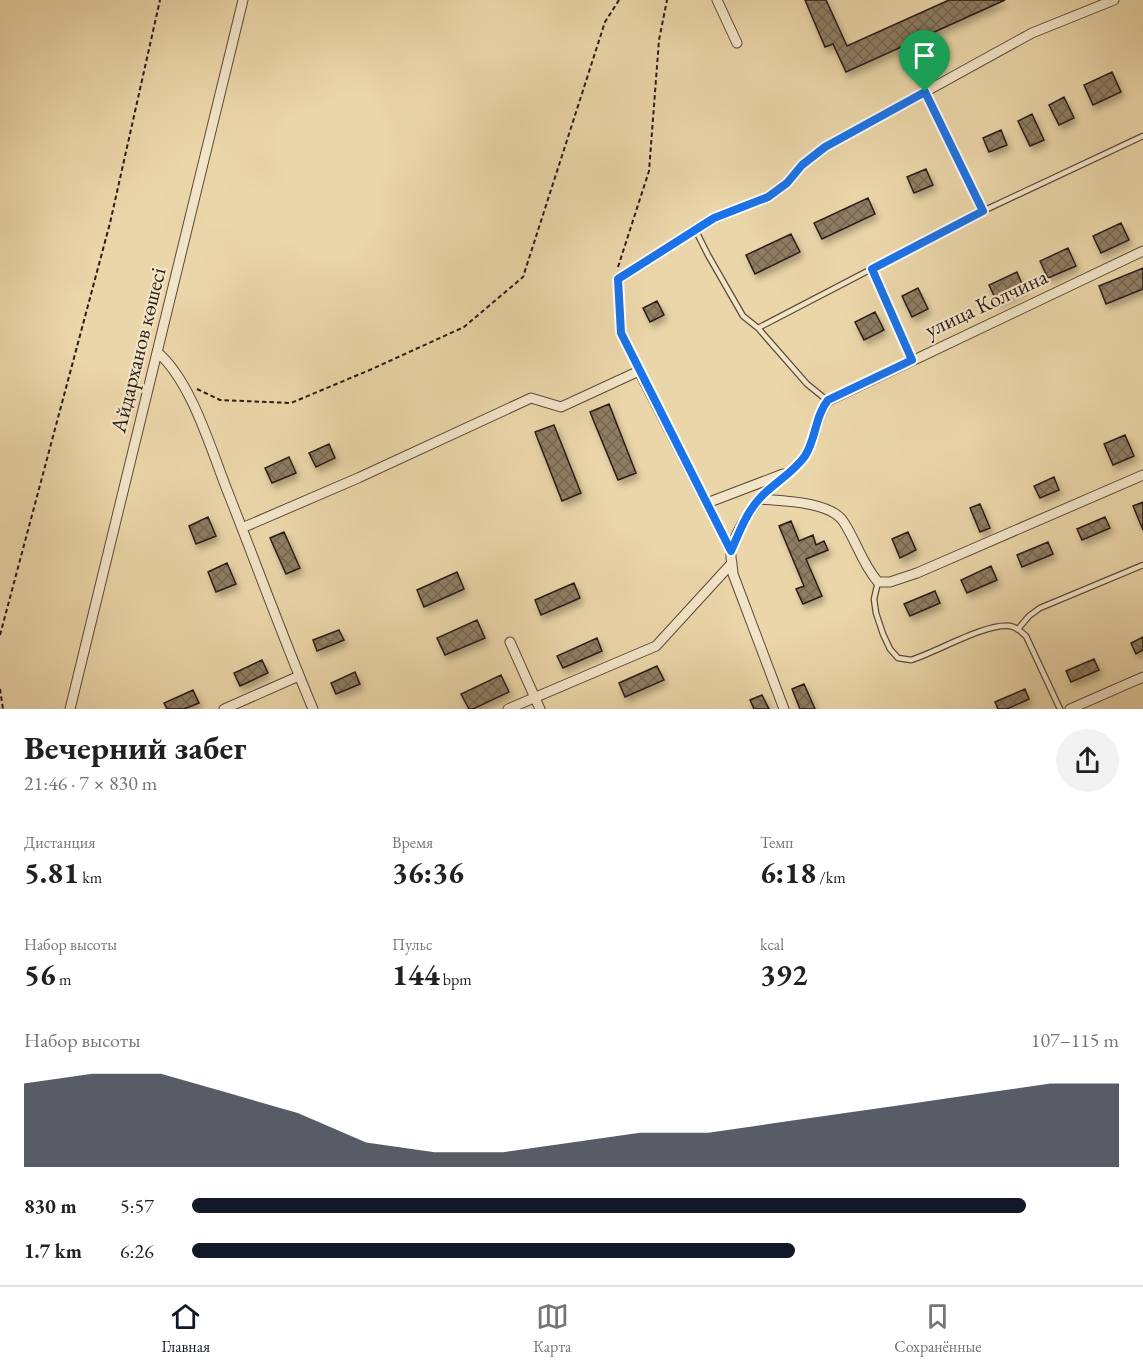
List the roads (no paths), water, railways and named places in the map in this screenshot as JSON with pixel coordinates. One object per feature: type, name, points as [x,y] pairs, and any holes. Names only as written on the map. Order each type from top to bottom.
[{"type":"street","name":"Айдарханов көшесі","points":[[70,709],[243,0]]},
{"type":"street","points":[[717,0],[737,43]]},
{"type":"street","points":[[618,279],[714,218],[768,197],[787,183],[802,165],[825,147],[1032,33],[1114,0]]},
{"type":"street","name":"улица Колчина","points":[[828,400],[1143,250]]},
{"type":"street","points":[[157,352],[169,362],[181,380],[203,429],[313,709]]},
{"type":"street","points":[[242,528],[358,478],[531,398],[561,407],[639,371],[731,551],[733,574],[784,709]]},
{"type":"street","points":[[731,551],[744,519],[759,499],[792,471],[806,455],[819,423],[820,410],[828,400]]},
{"type":"street","points":[[707,503],[792,471]]},
{"type":"street","points":[[759,499],[823,508],[841,518],[866,567],[878,582],[891,582],[917,573],[1143,475]]},
{"type":"street","points":[[508,709],[656,646],[732,563]]},
{"type":"street","points":[[510,642],[540,709]]},
{"type":"street","points":[[226,709],[299,676]]},
{"type":"street","points":[[1070,709],[1143,677]]},
{"type":"lane","points":[[925,92],[983,211]]},
{"type":"lane","points":[[758,328],[983,211],[1143,136]]},
{"type":"lane","points":[[695,229],[743,316],[758,328],[807,384],[828,400]]},
{"type":"lane","points":[[872,269],[912,360]]},
{"type":"lane","points":[[1018,629],[1029,616],[1040,608],[1143,565]]},
{"type":"lane","points":[[878,582],[874,599],[876,613],[890,649],[898,658],[911,660],[989,629],[1009,626],[1018,629],[1026,636],[1059,709]]}]
